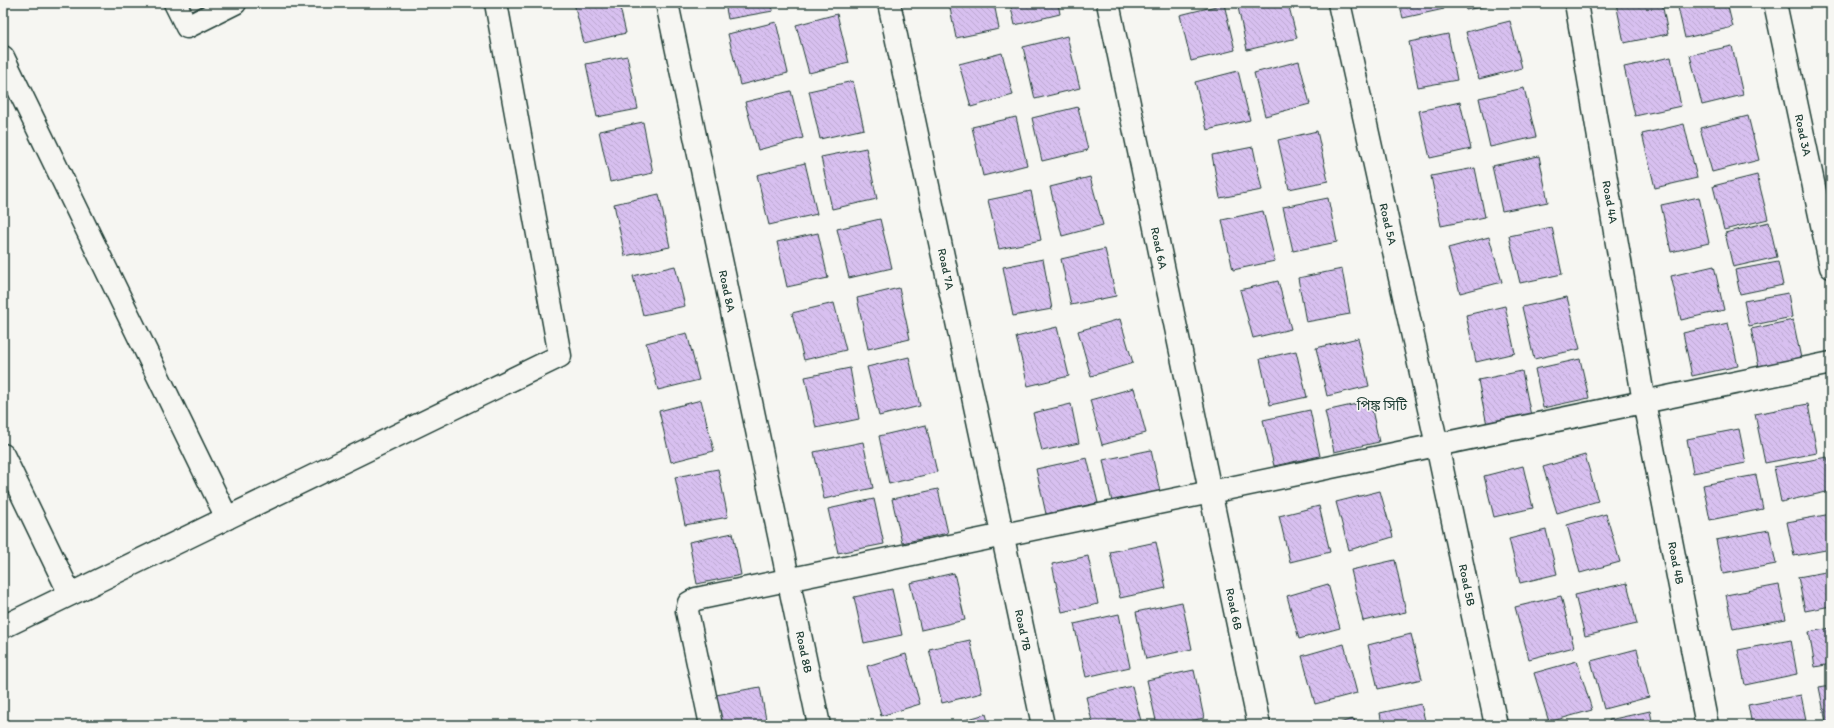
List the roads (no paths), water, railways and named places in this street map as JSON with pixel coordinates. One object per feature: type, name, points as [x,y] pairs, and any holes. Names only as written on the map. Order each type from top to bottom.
[{"type":"street","points":[[175,3],[187,27],[235,3]]},
{"type":"street","points":[[3,627],[560,356],[496,3]]},
{"type":"street","name":"Road 8A","points":[[667,3],[788,580]]},
{"type":"street","name":"Road 7A","points":[[889,3],[1003,535]]},
{"type":"street","name":"Road 6A","points":[[1108,3],[1210,492]]},
{"type":"street","name":"Road 5A","points":[[1339,3],[1437,445]]},
{"type":"street","name":"Road 4A","points":[[1576,3],[1644,402]]},
{"type":"street","name":"Road 3A","points":[[1775,3],[1831,267]]},
{"type":"street","points":[[3,57],[227,518]]},
{"type":"street","points":[[711,725],[687,611],[689,603],[696,599],[1831,363]]},
{"type":"street","name":"Road 4B","points":[[1644,402],[1708,725]]},
{"type":"street","name":"Road 5B","points":[[1437,445],[1496,725]]},
{"type":"street","points":[[3,455],[70,594]]},
{"type":"street","name":"Road 6B","points":[[1210,492],[1259,725]]},
{"type":"street","name":"Road 7B","points":[[1003,535],[1043,725]]},
{"type":"street","name":"Road 8B","points":[[788,580],[819,725]]},
{"type":"district","name":"পিঙ্ক সিটি","points":[[1382,405]]}]
